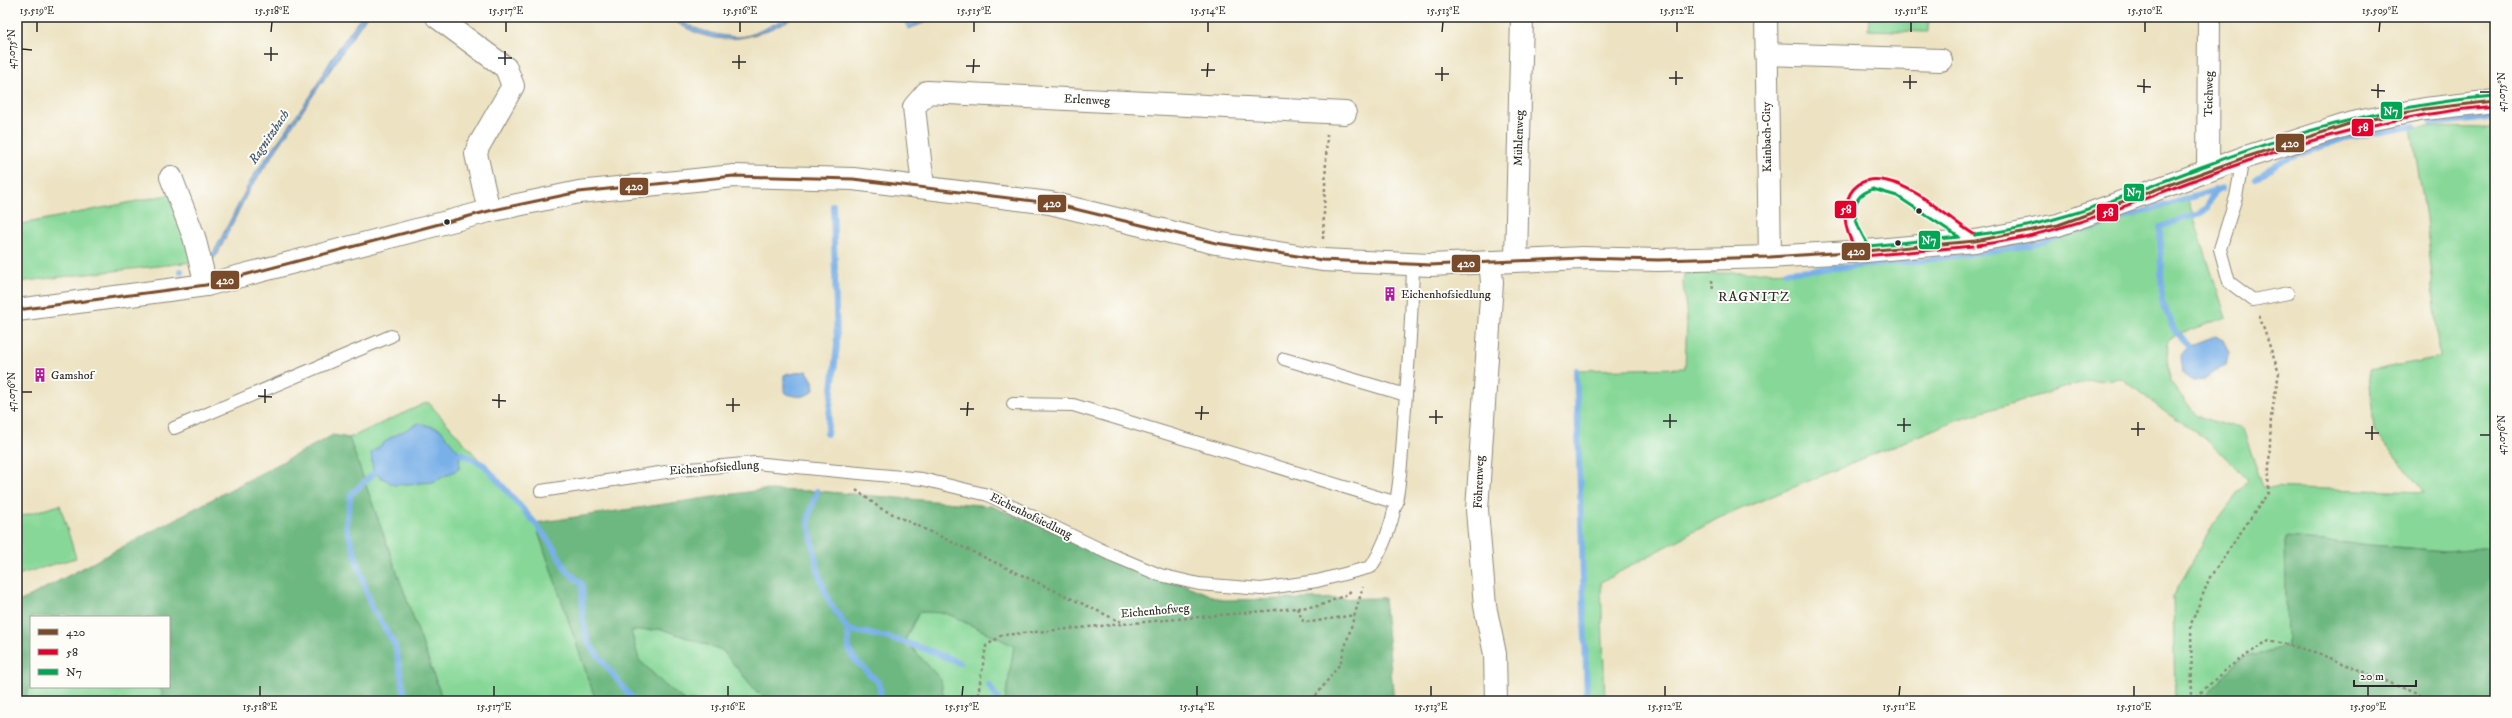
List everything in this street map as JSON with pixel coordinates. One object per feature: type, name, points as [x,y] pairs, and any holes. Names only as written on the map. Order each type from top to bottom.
[{"type":"main road","points":[[437,17],[506,68],[513,86],[478,147],[476,154],[489,211]]},
{"type":"main road","name":"Mühlenweg","points":[[1516,259],[1522,17]]},
{"type":"main road","name":"Kainbach-City","points":[[1766,17],[1770,257]]},
{"type":"main road","name":"Teichweg","points":[[2208,170],[2210,17]]},
{"type":"main road","points":[[1766,54],[1941,60]]},
{"type":"main road","name":"Erlenweg","points":[[923,186],[914,108],[927,92],[1337,112]]},
{"type":"main road","points":[[17,310],[202,269],[579,192],[734,176],[852,179],[923,186],[1050,203],[1216,243],[1322,260],[1413,264],[1490,262],[1516,259],[1770,257],[1866,251],[1975,241],[2058,225],[2208,170],[2352,123],[2425,109],[2495,101]]},
{"type":"main road","points":[[171,178],[202,269]]},
{"type":"main road","name":"Föhrenweg","points":[[1490,262],[1492,282],[1478,510],[1485,606],[1495,654],[1496,701]]},
{"type":"lane","points":[[2243,158],[2236,197],[2220,248],[2229,282],[2253,300],[2288,293]]},
{"type":"lane","points":[[1866,251],[1852,229],[1849,220],[1849,209],[1854,195],[1870,185],[1884,185],[1899,190],[1975,241]]},
{"type":"lane","points":[[1371,567],[1383,549],[1398,503],[1413,310],[1413,264]]},
{"type":"lane","points":[[174,428],[391,336]]},
{"type":"lane","points":[[1284,359],[1406,395]]},
{"type":"lane","points":[[1013,404],[1073,405],[1398,503]]},
{"type":"lane","name":"Eichenhofsiedlung","points":[[541,491],[679,470],[755,463],[922,479],[988,495],[1112,555],[1160,575],[1199,584],[1261,589],[1317,581],[1371,567]]},
{"type":"path","points":[[1323,245],[1337,112]]},
{"type":"path","points":[[2253,300],[2279,373],[2271,417],[2268,493],[2210,577],[2191,624],[2192,701],[2226,669],[2268,640],[2318,654],[2434,701]]},
{"type":"path","points":[[829,471],[880,508],[1122,622]]},
{"type":"path","points":[[1312,701],[1340,664],[1354,615],[1371,567]]},
{"type":"path","name":"Eichenhofweg","points":[[977,701],[986,646],[1002,635],[1122,622],[1319,606],[1348,594],[1371,567]]},
{"type":"path","points":[[1297,608],[1303,621],[1311,622],[1354,615]]},
{"type":"green space","points":[[1869,17],[1929,17],[1928,32],[1868,30]]},
{"type":"green space","points":[[2411,127],[2495,128],[2495,547],[2445,551],[2285,538],[2287,646],[2239,659],[2202,701],[2175,701],[2173,597],[2211,528],[2248,480],[2210,442],[2165,412],[2122,378],[2084,382],[1959,419],[1719,518],[1601,582],[1605,701],[1587,701],[1576,370],[1685,368],[1687,318],[1683,284],[1684,274],[1748,273],[1876,266],[2003,250],[2066,236],[2127,219],[2187,197],[2226,317],[2175,336],[2167,342],[2170,381],[2197,416],[2243,429],[2263,487],[2425,492],[2374,431],[2369,371],[2440,357],[2426,218]]},
{"type":"green space","points":[[172,194],[193,262],[17,282],[17,225]]},
{"type":"green space","points":[[428,402],[535,523],[596,701],[443,701],[349,438]]},
{"type":"green space","points":[[333,435],[349,438],[443,701],[163,701],[162,691],[158,688],[170,688],[170,616],[68,616],[63,614],[59,616],[30,616],[30,686],[24,701],[17,701],[17,603]]},
{"type":"green space","points":[[761,490],[817,491],[991,506],[1222,600],[1384,598],[1394,701],[1292,701],[1290,698],[1269,701],[1005,701],[1014,646],[946,613],[919,612],[905,640],[941,680],[944,701],[770,701],[757,692],[722,650],[662,629],[631,631],[639,660],[667,687],[685,701],[596,701],[535,523]]},
{"type":"green space","points":[[60,505],[76,558],[17,575],[17,517]]},
{"type":"green space","points":[[2285,538],[2445,551],[2495,547],[2495,701],[2202,701],[2239,659],[2287,646]]},
{"type":"green space","points":[[919,612],[946,613],[1014,646],[1005,701],[944,701],[941,680],[905,640]]},
{"type":"green space","points":[[662,629],[722,650],[757,692],[770,701],[685,701],[667,687],[639,660],[631,631]]},
{"type":"green space","points":[[30,686],[30,688],[158,688],[162,691],[163,701],[24,701]]},
{"type":"water","name":"Ragnitzbach","points":[[361,17],[366,17],[248,192],[217,255],[209,263],[191,268],[214,252],[252,178],[311,95],[334,55]]},
{"type":"water","points":[[669,17],[706,32],[736,37],[752,34],[782,20],[795,17],[762,32],[747,37],[732,39],[717,38],[701,34],[685,28]]},
{"type":"water","points":[[904,17],[939,17],[908,29]]},
{"type":"water","points":[[2215,336],[2223,340],[2229,352],[2226,365],[2204,379],[2194,381],[2182,373],[2180,356],[2189,346]]},
{"type":"water","points":[[807,371],[813,381],[814,390],[804,396],[784,393],[784,375]]},
{"type":"water","points":[[419,423],[440,429],[460,453],[459,469],[433,482],[394,485],[373,472],[371,453],[390,438]]},
{"type":"waterway","points":[[2432,124],[2495,116]]},
{"type":"waterway","points":[[2255,179],[2284,160],[2345,138],[2414,126]]},
{"type":"waterway","points":[[1786,272],[1918,261],[2032,245],[2222,188]]},
{"type":"waterway","points":[[2189,346],[2175,332],[2162,301],[2160,227],[2197,214],[2207,208],[2215,189]]},
{"type":"waterway","points":[[827,434],[837,345],[833,205]]},
{"type":"waterway","points":[[1576,370],[1587,701]]},
{"type":"waterway","points":[[452,455],[460,453],[484,465],[535,523],[554,548],[566,570],[582,584],[583,621],[589,644],[634,701]]},
{"type":"waterway","points":[[380,468],[351,494],[346,525],[371,606],[395,645],[406,701]]},
{"type":"waterway","points":[[817,491],[808,519],[818,572],[829,601],[848,630],[905,642],[959,663]]},
{"type":"waterway","points":[[848,630],[849,650],[854,659],[879,683],[881,697],[878,701]]},
{"type":"waterway","points":[[989,685],[999,701]]},
{"type":"transit line","name":"N7","points":[[1975,235],[2036,224],[2065,216],[2242,152],[2348,120],[2421,105],[2495,96]]},
{"type":"transit line","name":"420","points":[[17,310],[206,285],[489,211],[579,192],[734,176],[853,179],[1050,203],[1216,243],[1322,260],[1430,265],[1582,258],[1658,260],[1770,257],[1866,251],[1975,241],[2058,225],[2243,158],[2352,123],[2425,109],[2495,101]]},
{"type":"transit line","name":"58","points":[[1978,245],[2010,240],[2069,225],[2281,150],[2351,130],[2422,115],[2495,106]]},
{"type":"transit line","name":"58","points":[[1973,246],[1864,256],[1855,246],[1848,234],[1845,220],[1846,206],[1850,194],[1858,185],[1870,180],[1887,181],[1910,190],[1922,197],[1975,235]]},
{"type":"transit line","name":"N7","points":[[1873,189],[1897,196],[1959,237],[1869,246],[1857,222],[1855,206],[1858,199],[1873,189]]},
{"type":"place","name":"Eichenhofsiedlung","points":[[1390,294]]},
{"type":"place","name":"Gamshof","points":[[40,375]]},
{"type":"district","name":"RAGNITZ","points":[[1754,297]]}]
